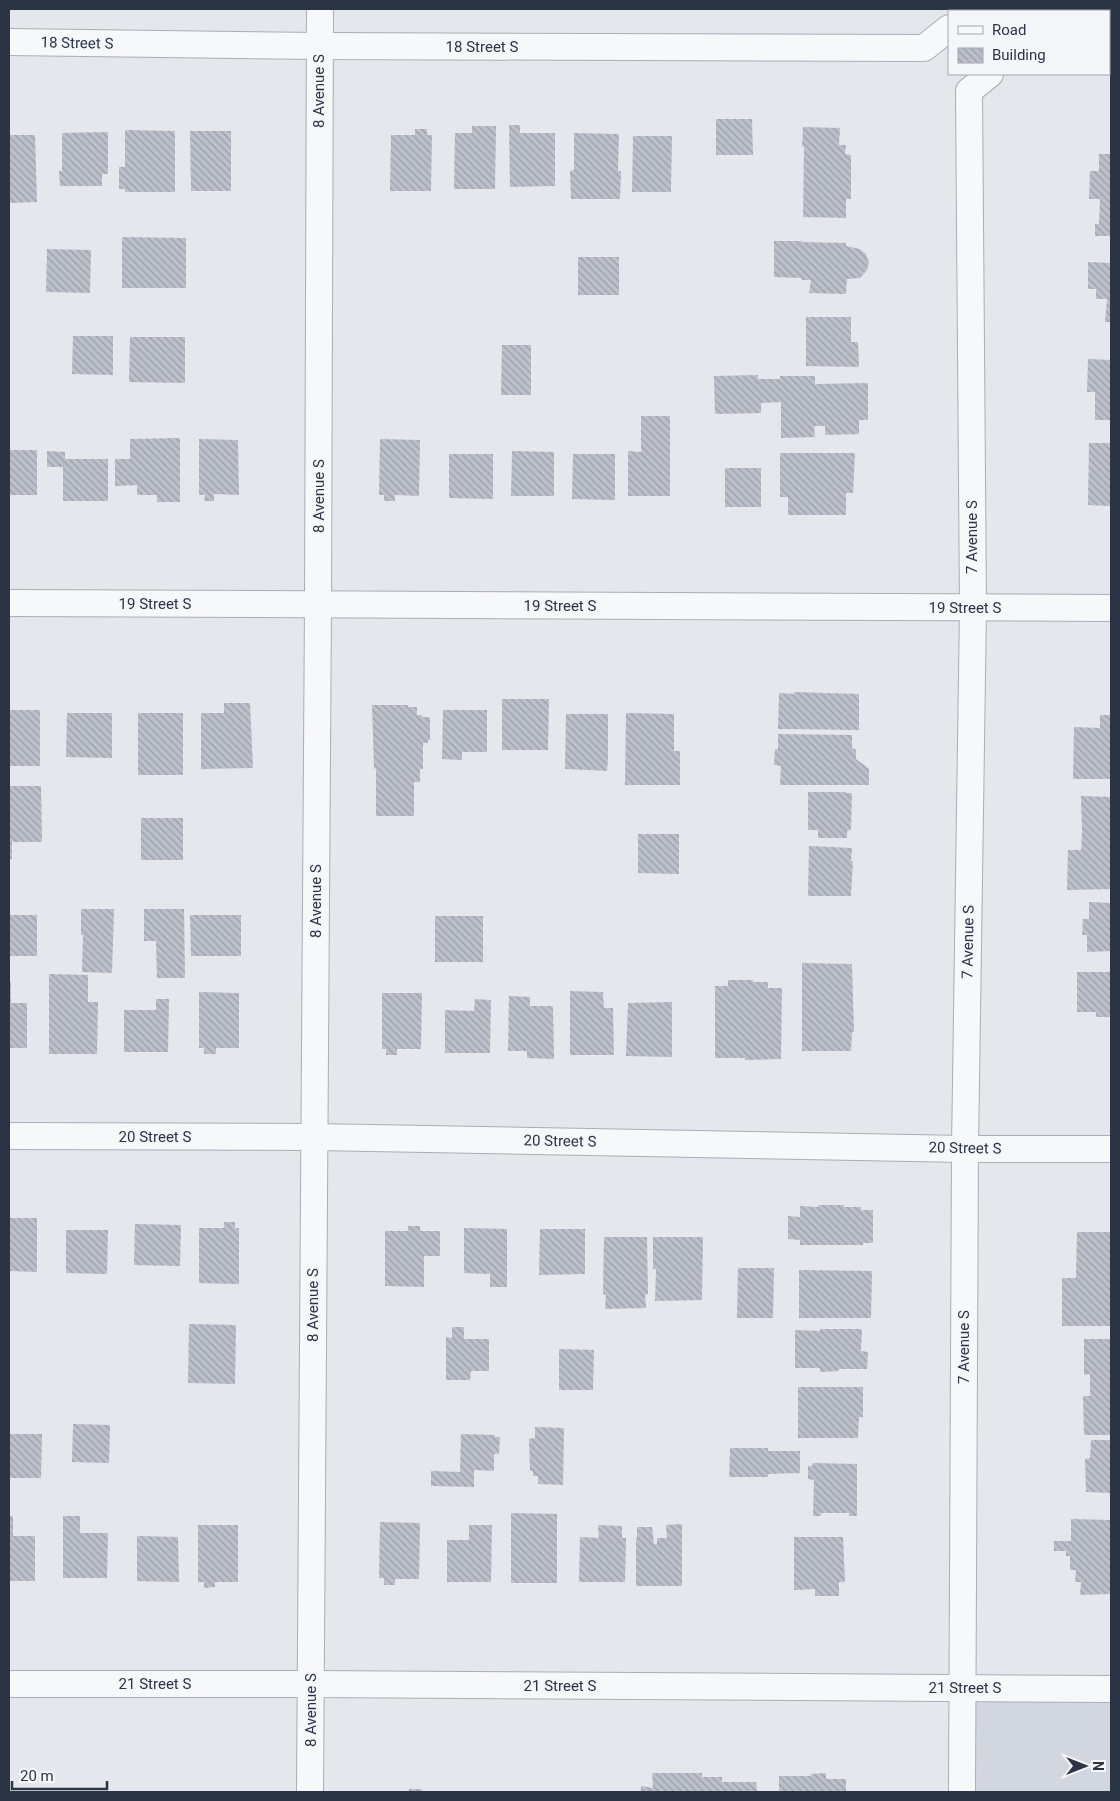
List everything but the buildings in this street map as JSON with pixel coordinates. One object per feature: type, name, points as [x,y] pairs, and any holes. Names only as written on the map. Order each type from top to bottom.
[{"type":"street","name":"8 Avenue S","points":[[310,1792],[320,9]]},
{"type":"street","name":"18 Street S","points":[[9,42],[320,46],[924,48],[948,29]]},
{"type":"street","name":"7 Avenue S","points":[[962,1792],[965,1149],[973,608],[969,91],[989,75]]},
{"type":"street","name":"19 Street S","points":[[9,603],[1111,608]]},
{"type":"street","name":"20 Street S","points":[[9,1136],[314,1137],[965,1149],[1111,1149]]},
{"type":"street","name":"21 Street S","points":[[9,1684],[1111,1689]]},
{"type":"shaded area","points":[[963,1688],[1111,1689],[1111,1792],[962,1792]]}]
